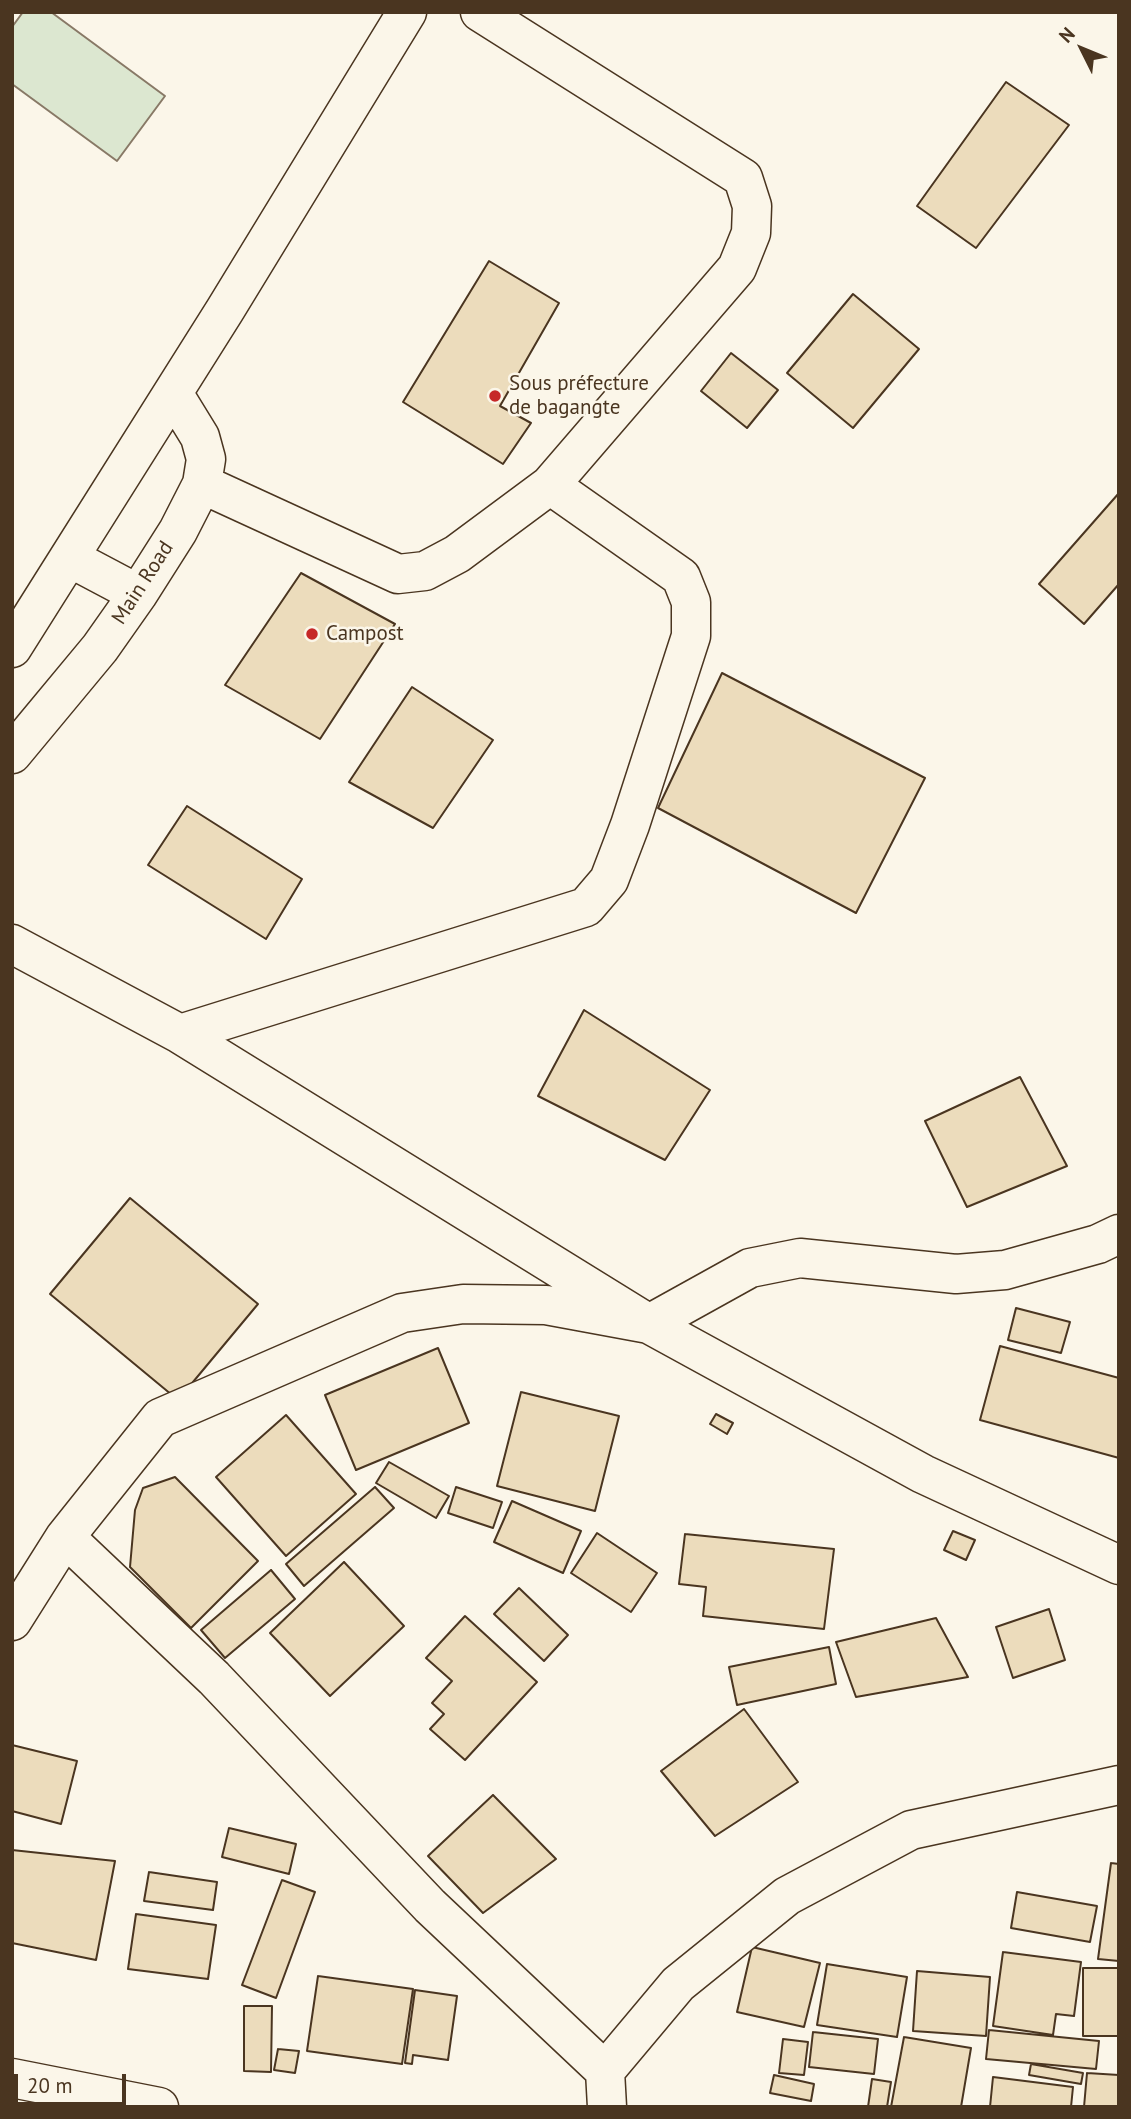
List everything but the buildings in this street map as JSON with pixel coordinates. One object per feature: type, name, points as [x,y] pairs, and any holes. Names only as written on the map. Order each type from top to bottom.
[{"type":"street","points":[[12,648],[173,393],[407,12]]},
{"type":"street","points":[[202,484],[398,574],[425,571],[457,554],[550,485],[737,268],[751,233],[752,206],[743,178],[485,13]]},
{"type":"street","name":"Main Road","points":[[12,754],[100,648],[138,594],[178,531],[202,484],[206,459],[200,437],[173,393]]},
{"type":"street","points":[[180,1034],[586,907],[609,880],[630,825],[691,636],[691,602],[681,577],[550,485]]},
{"type":"street","points":[[70,558],[138,594]]},
{"type":"street","points":[[12,944],[180,1034],[649,1324],[923,1474],[1119,1564]]},
{"type":"street","points":[[12,1621],[65,1536],[160,1418],[402,1314],[463,1304],[546,1305],[649,1324],[750,1268],[800,1258],[956,1274],[1005,1270],[1098,1244],[1119,1234]]},
{"type":"street","points":[[65,1536],[214,1678],[606,2089],[678,1984],[787,1896],[911,1830],[1119,1785]]},
{"type":"street","points":[[12,2078],[159,2107]]},
{"type":"green space","points":[[23,12],[51,12],[165,96],[117,161],[12,84],[12,27]]},
{"type":"place","name":"Sous préfecture de bagangte","points":[[495,396]]},
{"type":"place","name":"Campost","points":[[312,634]]}]
